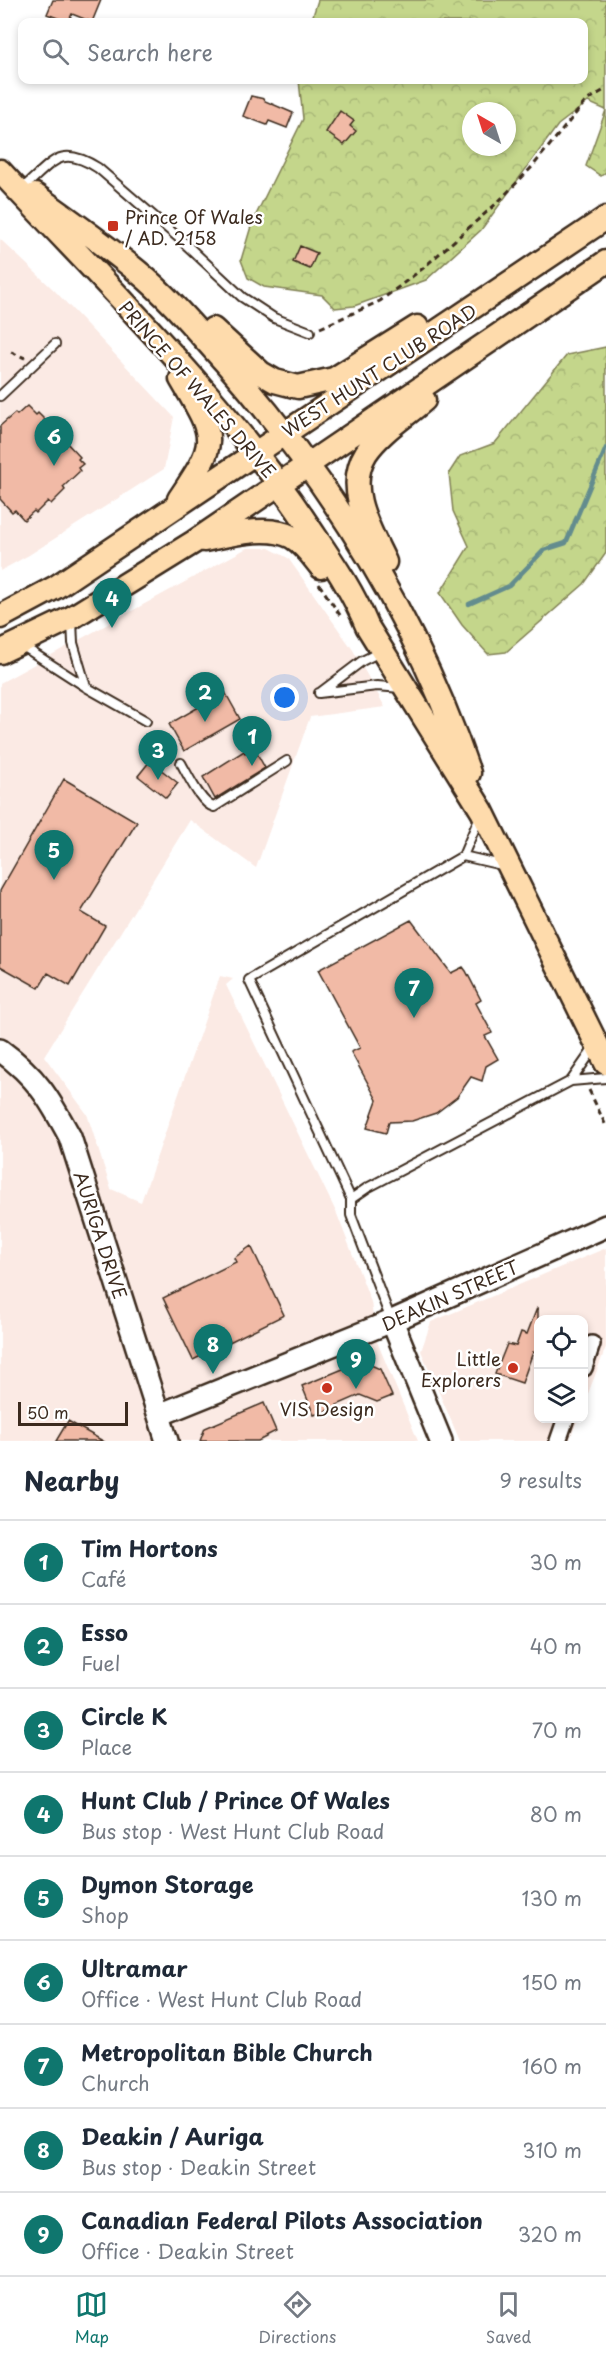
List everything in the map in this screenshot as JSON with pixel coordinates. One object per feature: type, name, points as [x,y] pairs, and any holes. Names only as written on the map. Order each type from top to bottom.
[{"type":"main road","name":"PRINCE OF WALES DRIVE","points":[[0,170],[138,272],[210,345],[284,432],[336,506],[402,615],[456,736],[482,811]]},
{"type":"main road","name":"PRINCE OF WALES DRIVE","points":[[0,170],[201,386],[280,483],[338,570],[367,626],[482,811],[601,1053]]},
{"type":"main road","points":[[138,272],[194,313],[261,373],[275,381],[298,387],[334,379],[441,313],[598,224]]},
{"type":"main road","name":"WEST HUNT CLUB ROAD","points":[[0,617],[56,587],[171,511],[284,432],[598,224]]},
{"type":"main road","name":"WEST HUNT CLUB ROAD","points":[[10,648],[71,618],[194,542],[606,262]]},
{"type":"main road","points":[[402,615],[394,583],[361,508],[357,485],[365,454],[505,331]]},
{"type":"main road","points":[[161,344],[208,430],[208,448],[204,460],[171,511]]},
{"type":"main road","points":[[194,542],[243,533],[277,532],[290,536],[316,560],[367,626]]},
{"type":"main road","points":[[382,651],[401,646],[416,649],[421,654]]},
{"type":"street","name":"AURIGA DRIVE","points":[[0,1050],[22,1066],[50,1099],[70,1137],[167,1441]]},
{"type":"street","name":"DEAKIN STREET","points":[[159,1415],[392,1321],[606,1226]]},
{"type":"street","points":[[392,1321],[441,1441]]},
{"type":"street","points":[[588,1356],[592,1344]]},
{"type":"street","points":[[558,1441],[565,1423]]},
{"type":"lane","points":[[24,187],[53,162],[62,158],[73,155],[86,161],[98,168],[180,239],[242,297],[274,318],[310,332]]},
{"type":"lane","points":[[0,396],[55,344]]},
{"type":"lane","points":[[71,618],[73,643],[86,687]]},
{"type":"lane","points":[[10,648],[146,721]]},
{"type":"lane","points":[[382,651],[362,661],[319,693],[377,686],[406,689]]},
{"type":"lane","points":[[181,763],[203,800],[209,806],[214,807],[287,761]]},
{"type":"lane","points":[[392,1321],[351,1215],[351,1199],[249,980],[463,856],[482,811]]},
{"type":"lane","points":[[463,856],[511,868]]},
{"type":"lane","points":[[351,1199],[367,1188],[571,1081],[601,1053]]},
{"type":"lane","points":[[571,1081],[606,1078]]},
{"type":"path","points":[[310,332],[380,301],[422,269],[497,203],[532,167],[586,101],[606,89]]},
{"type":"path","points":[[11,352],[23,356],[32,365]]},
{"type":"path","points":[[313,575],[344,621]]},
{"type":"path","points":[[584,1080],[606,1126]]},
{"type":"shaded area","points":[[0,239],[55,291],[174,417],[164,469],[0,571]]},
{"type":"shaded area","points":[[247,548],[269,548],[288,558],[353,650],[385,707],[310,717],[256,868],[190,820],[44,1056],[87,1114],[111,1189],[141,1202],[220,976],[233,979],[226,985],[337,1214],[371,1302],[376,1339],[418,1441],[0,1441],[0,683]]},
{"type":"shaded area","points":[[606,1248],[606,1347],[588,1394],[588,1315],[534,1315],[534,1423],[576,1423],[569,1441],[460,1441],[421,1351],[431,1322]]},
{"type":"green space","points":[[318,0],[606,0],[606,110],[588,102],[558,125],[481,230],[426,280],[354,306],[335,308],[322,295],[264,287],[248,278],[241,260],[252,223],[303,119],[299,84],[588,84],[588,18],[312,18]]},
{"type":"green space","points":[[606,110],[606,172],[601,176],[586,166]]},
{"type":"green space","points":[[606,347],[606,553],[584,584],[506,652],[488,654],[462,625],[440,593],[469,546],[453,511],[449,473],[460,456],[495,443],[567,355]]},
{"type":"building","points":[[53,0],[101,0],[94,18],[82,18],[72,14],[70,18],[58,18],[47,14]]},
{"type":"building","points":[[251,96],[264,99],[293,113],[287,128],[269,121],[267,125],[243,116]]},
{"type":"building","points":[[340,111],[354,121],[350,126],[356,131],[344,145],[326,132]]},
{"type":"building","points":[[300,246],[317,253],[310,269],[293,262]]},
{"type":"building","points":[[27,406],[50,425],[53,423],[67,437],[64,440],[80,457],[78,459],[83,464],[78,468],[80,471],[63,487],[65,490],[51,504],[48,501],[36,513],[34,511],[24,520],[15,510],[12,512],[0,499],[0,426]]},
{"type":"building","points":[[225,692],[240,719],[184,751],[169,724]]},
{"type":"building","points":[[254,748],[265,768],[215,799],[203,777],[244,751],[245,753]]},
{"type":"building","points":[[150,761],[178,783],[166,798],[138,776]]},
{"type":"building","points":[[64,779],[137,822],[81,912],[105,926],[70,986],[48,973],[39,988],[0,966],[0,891]]},
{"type":"building","points":[[411,920],[451,973],[463,967],[466,971],[481,1000],[476,1003],[492,1033],[485,1036],[498,1059],[486,1066],[482,1081],[471,1077],[457,1097],[436,1113],[412,1121],[389,1122],[386,1133],[367,1128],[377,1100],[351,1052],[360,1048],[318,970]]},
{"type":"building","points":[[251,1246],[284,1315],[193,1360],[163,1298],[236,1262],[234,1258]]},
{"type":"building","points":[[534,1316],[534,1352],[522,1383],[495,1374],[507,1344],[516,1346],[521,1332],[527,1334]]},
{"type":"building","points":[[362,1361],[380,1369],[392,1396],[377,1402],[360,1395],[337,1405],[338,1407],[314,1415],[302,1386]]},
{"type":"building","points":[[264,1403],[276,1431],[266,1437],[258,1441],[200,1441],[205,1428]]},
{"type":"building","points":[[68,1421],[103,1441],[56,1441]]},
{"type":"waterway","points":[[469,604],[509,586],[544,550],[566,543],[606,448]]},
{"type":"place","name":"Prince Of Wales / AD. 2158","points":[[113,226]]},
{"type":"place","name":"Ultramar","points":[[54,466]]},
{"type":"place","name":"Hunt Club / Prince Of Wales","points":[[112,628]]},
{"type":"place","name":"Esso","points":[[205,722]]},
{"type":"place","name":"Tim Hortons","points":[[252,766]]},
{"type":"place","name":"Circle K","points":[[158,780]]},
{"type":"place","name":"Dymon Storage","points":[[54,880]]},
{"type":"place","name":"Metropolitan Bible Church","points":[[414,1018]]},
{"type":"place","name":"Little Explorers","points":[[513,1368]]},
{"type":"place","name":"Deakin / Auriga","points":[[213,1374]]},
{"type":"place","name":"VIS Design","points":[[327,1388]]},
{"type":"place","name":"Canadian Federal Pilots Association","points":[[356,1389]]}]
